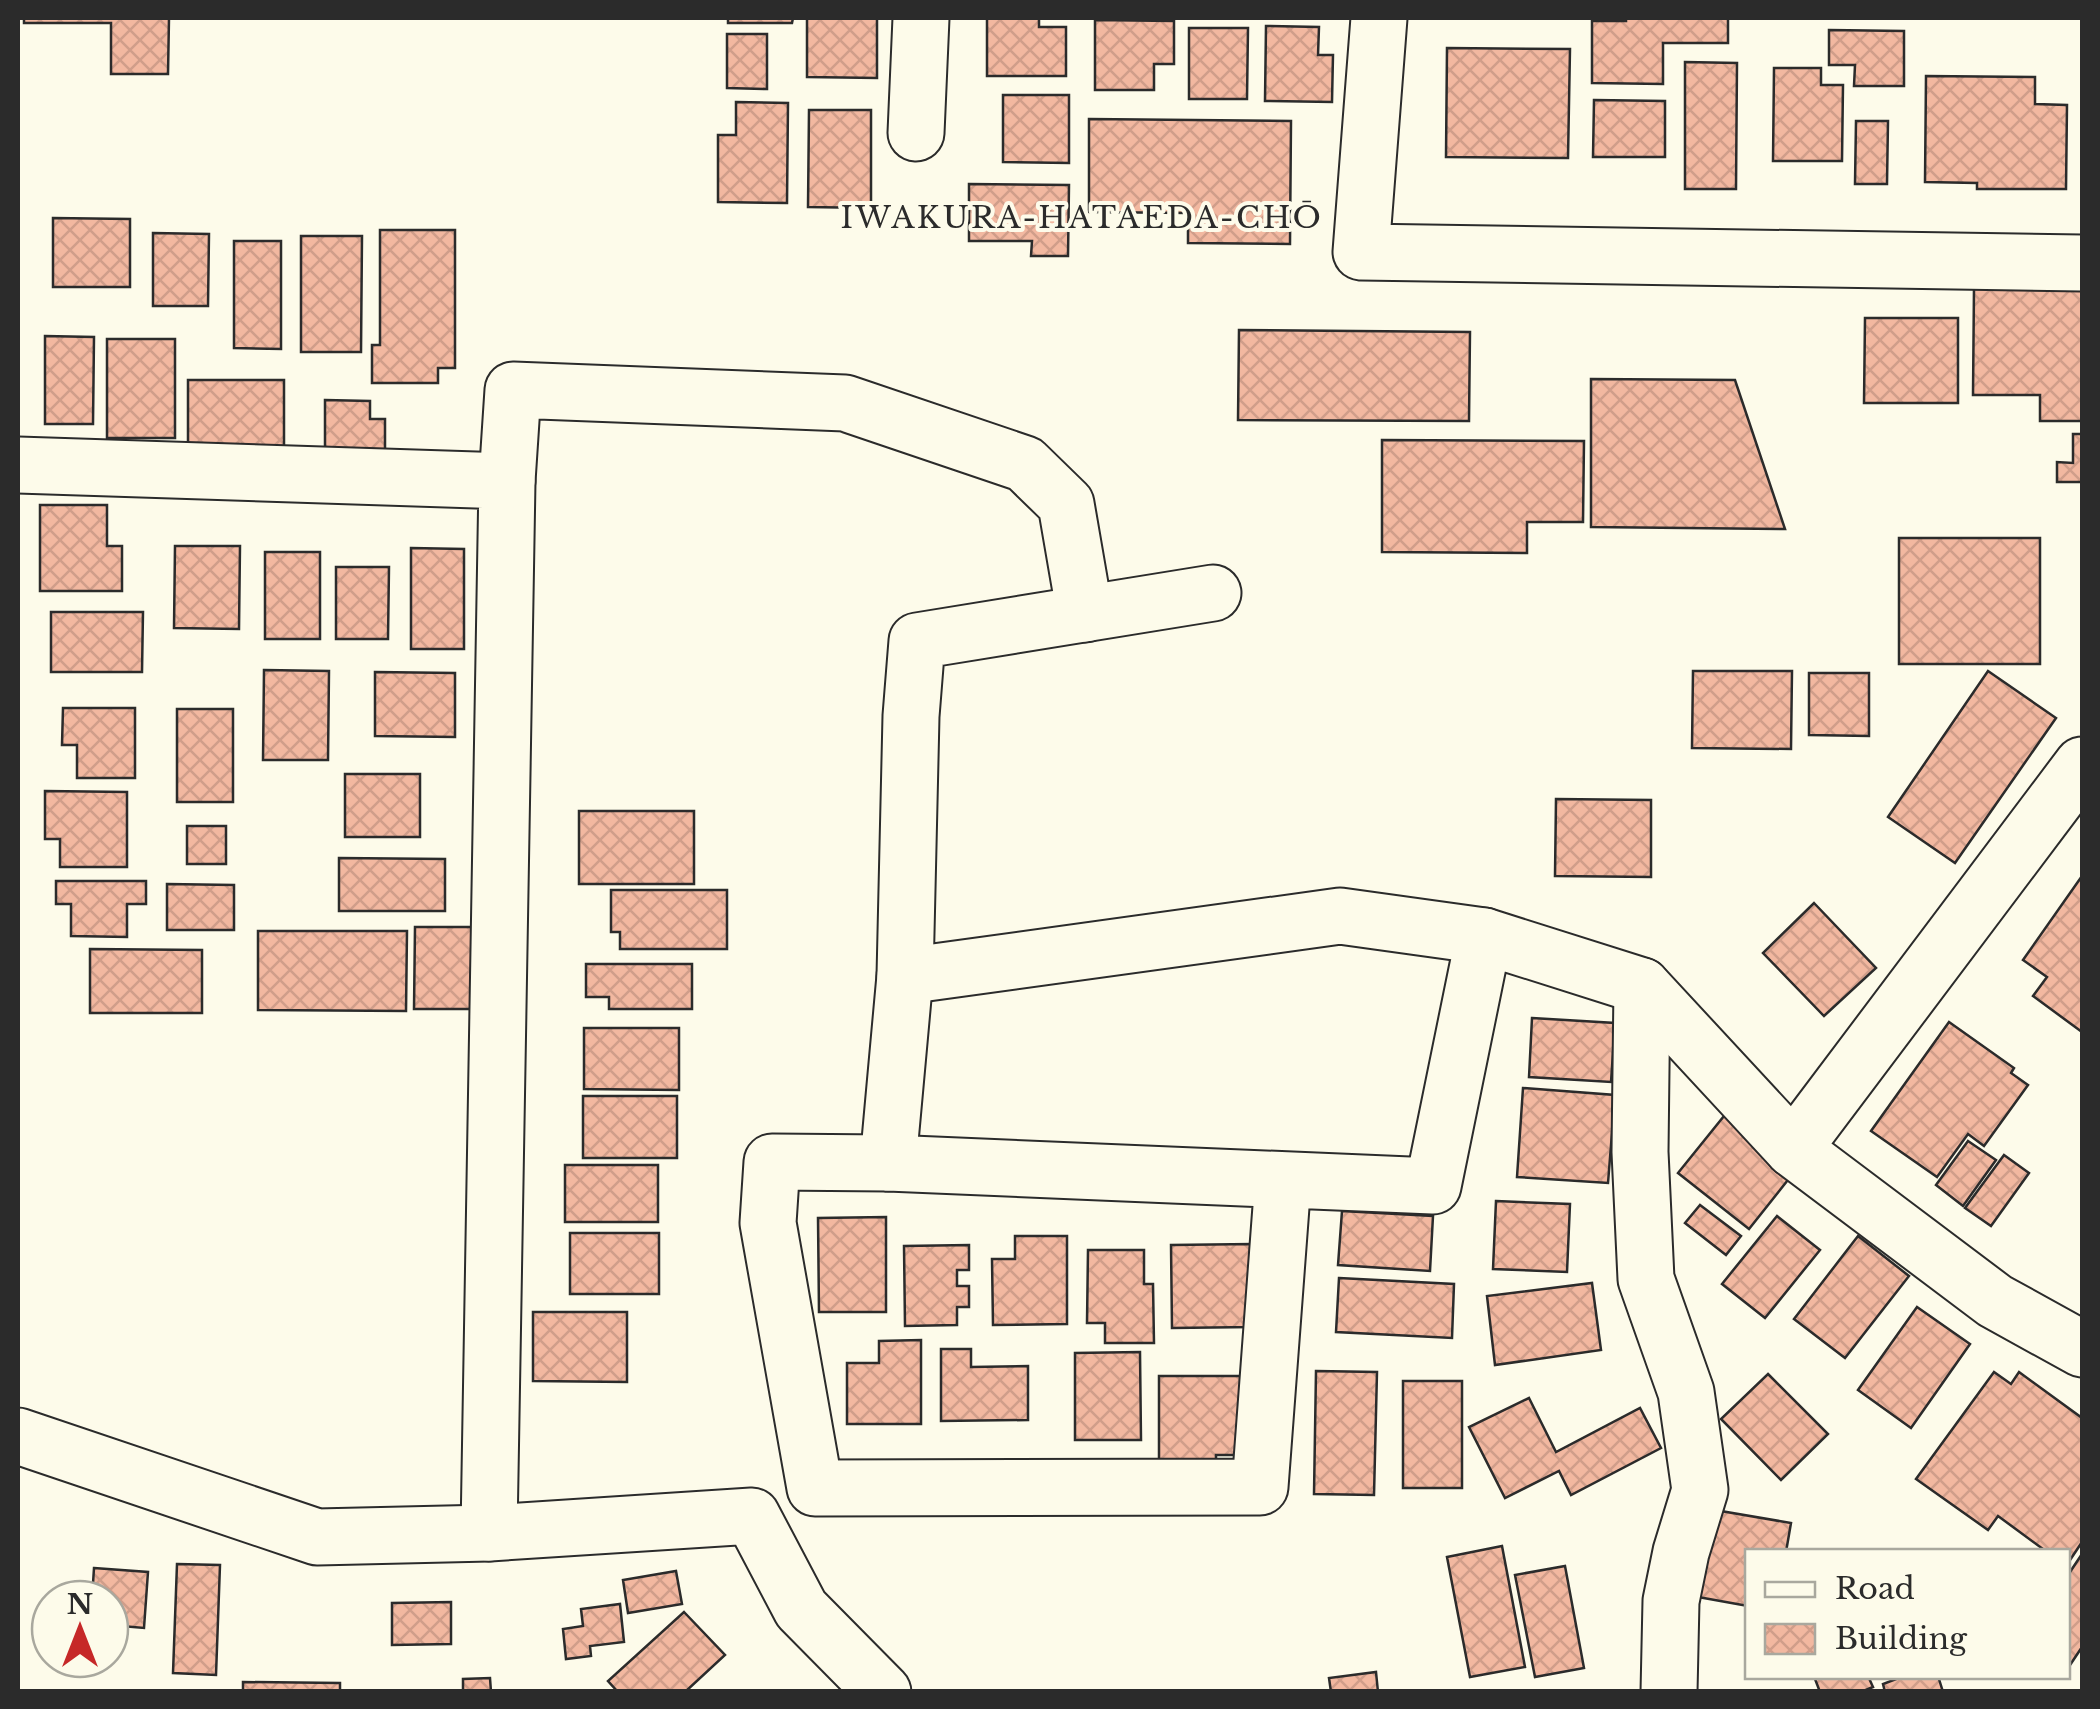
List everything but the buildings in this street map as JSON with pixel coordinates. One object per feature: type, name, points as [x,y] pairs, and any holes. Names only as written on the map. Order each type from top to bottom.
[{"type":"street","points":[[916,132],[921,18]]},
{"type":"street","points":[[1379,18],[1361,252],[2082,263]]},
{"type":"street","points":[[489,1532],[507,481],[513,390],[845,403],[1026,464],[1066,504],[1084,614]]},
{"type":"street","points":[[18,464],[507,481]]},
{"type":"street","points":[[888,1163],[905,976],[910,716],[917,641],[1213,593]]},
{"type":"street","points":[[1793,1149],[2082,765]]},
{"type":"street","points":[[905,976],[1340,916],[1484,936],[1642,986],[1793,1149],[1995,1301],[2082,1349]]},
{"type":"street","points":[[815,1488],[768,1223],[772,1162],[888,1163],[1433,1186],[1484,936]]},
{"type":"street","points":[[1642,986],[1640,1152],[1646,1278],[1686,1392],[1700,1490],[1671,1602],[1669,1692]]},
{"type":"street","points":[[18,1436],[317,1537],[489,1532],[752,1516],[815,1488],[1260,1487],[1283,1180]]},
{"type":"street","points":[[752,1516],[801,1608],[883,1692]]},
{"type":"district","name":"IWAKURA-HATAEDA-CHŌ","points":[[1082,217]]}]
